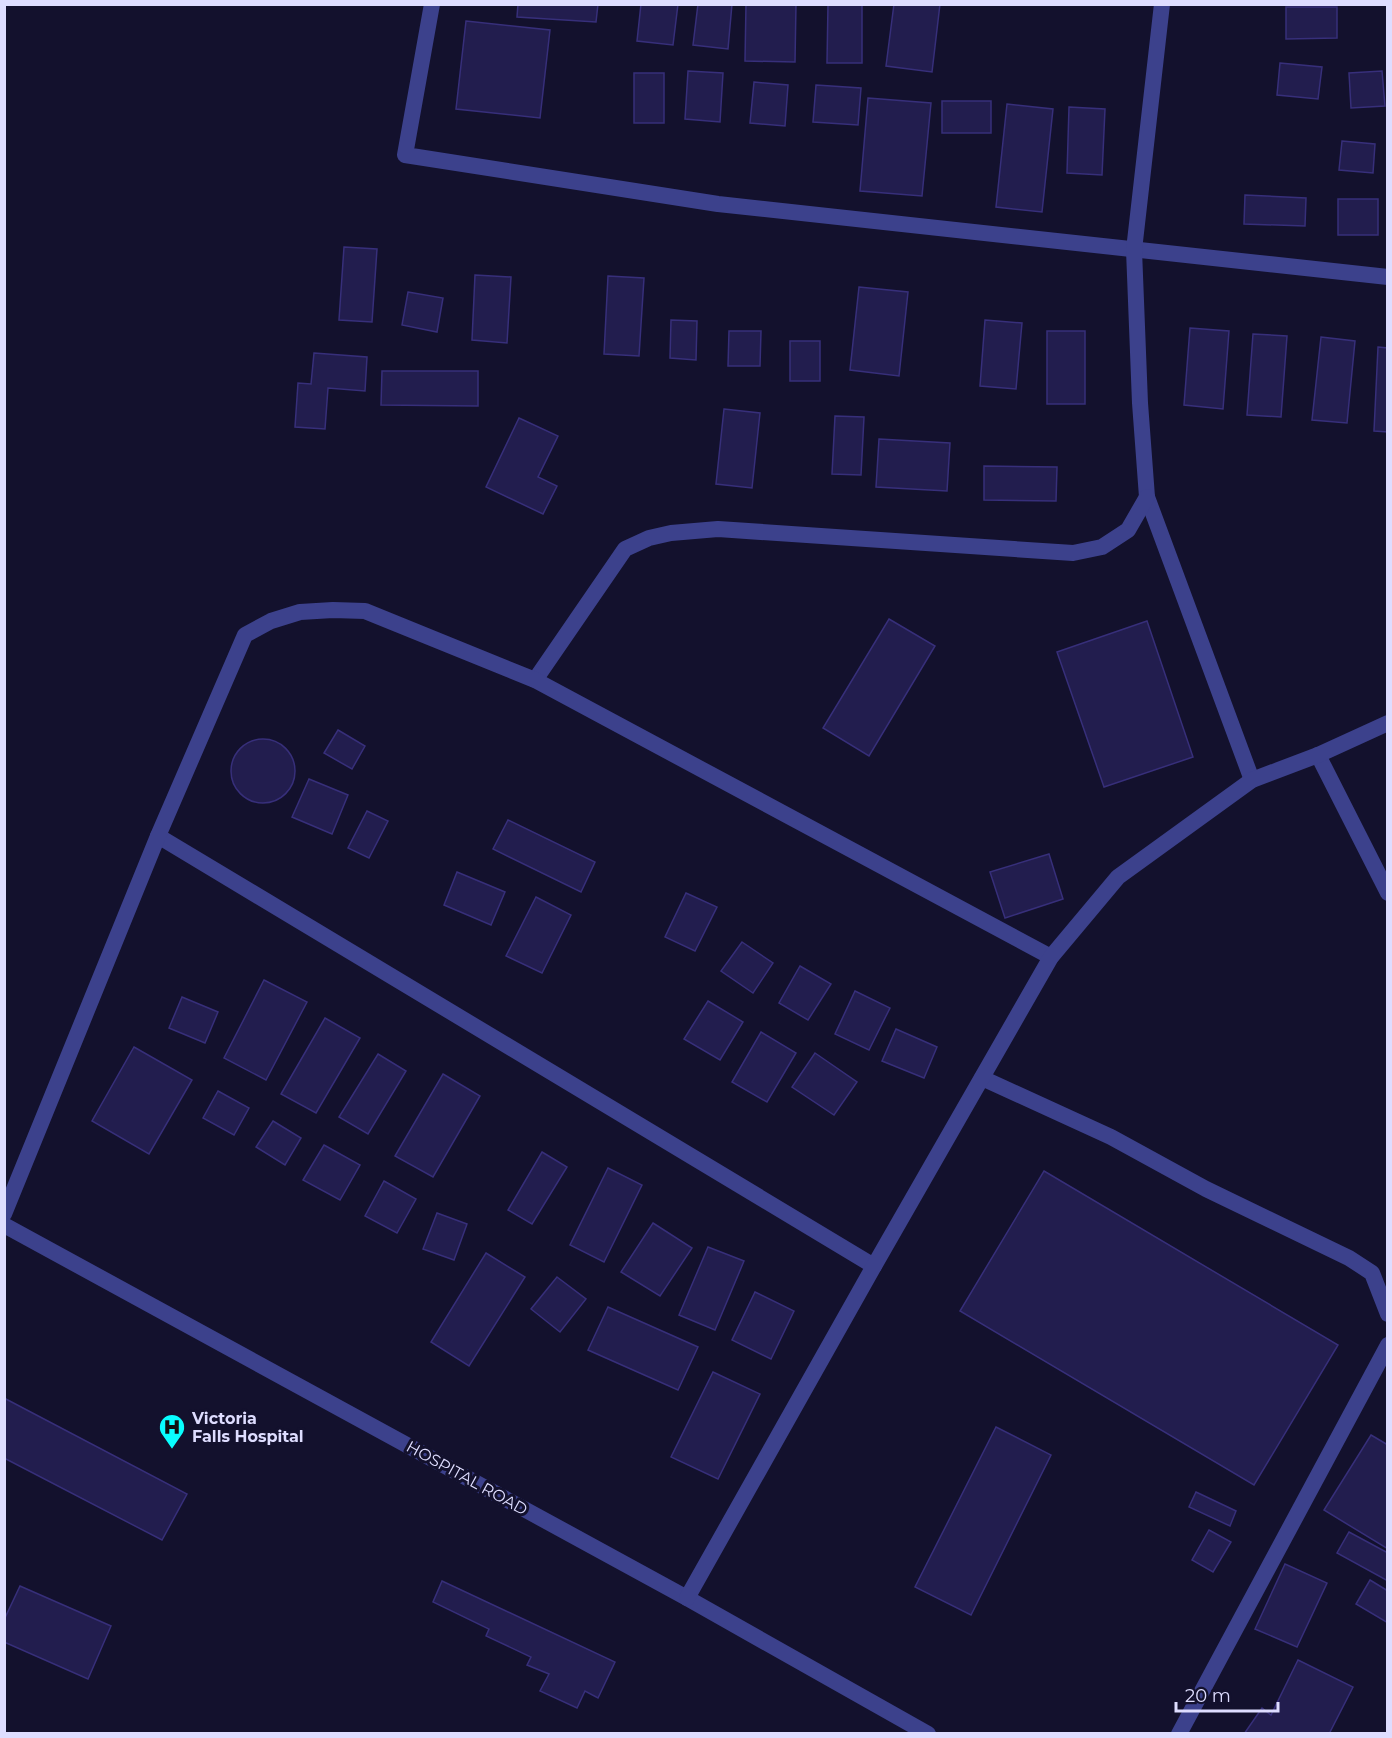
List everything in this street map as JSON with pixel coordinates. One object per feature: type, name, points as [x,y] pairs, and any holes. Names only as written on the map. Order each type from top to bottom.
[{"type":"street","points":[[432,4],[405,155],[718,204],[1388,277]]},
{"type":"street","points":[[1162,4],[1134,250],[1140,403],[1147,497],[1252,780]]},
{"type":"street","points":[[534,680],[625,549],[649,538],[671,533],[718,529],[1073,553],[1102,547],[1128,530],[1147,497]]},
{"type":"street","points":[[4,1214],[158,836],[245,635],[272,621],[300,612],[333,609],[365,611],[534,680],[1052,957]]},
{"type":"street","points":[[687,1598],[1052,957],[1118,877],[1252,780],[1318,755],[1388,723]]},
{"type":"street","points":[[1318,755],[1388,893]]},
{"type":"street","points":[[158,836],[874,1266]]},
{"type":"street","points":[[982,1078],[1111,1137],[1206,1189],[1349,1258],[1372,1273],[1388,1314]]},
{"type":"street","name":"HOSPITAL ROAD","points":[[4,1225],[687,1598],[928,1734]]},
{"type":"street","points":[[1179,1734],[1388,1345]]},
{"type":"building","points":[[518,4],[598,4],[596,22],[517,17]]},
{"type":"building","points":[[641,4],[678,4],[673,45],[637,41]]},
{"type":"building","points":[[698,4],[732,4],[728,49],[693,45]]},
{"type":"building","points":[[746,4],[796,4],[795,62],[745,61]]},
{"type":"building","points":[[828,4],[862,4],[862,63],[827,63]]},
{"type":"building","points":[[894,4],[940,4],[932,72],[886,66]]},
{"type":"building","points":[[1286,7],[1337,7],[1337,38],[1286,39]]},
{"type":"building","points":[[466,21],[550,30],[540,118],[456,109]]},
{"type":"building","points":[[1280,63],[1322,67],[1318,99],[1277,95]]},
{"type":"building","points":[[688,71],[723,73],[720,122],[685,119]]},
{"type":"building","points":[[1382,71],[1385,106],[1351,108],[1349,73]]},
{"type":"building","points":[[634,73],[664,73],[664,123],[634,123]]},
{"type":"building","points":[[754,82],[788,85],[785,126],[750,123]]},
{"type":"building","points":[[816,85],[861,88],[858,125],[813,122]]},
{"type":"building","points":[[868,98],[931,103],[922,196],[860,191]]},
{"type":"building","points":[[942,101],[991,101],[991,133],[942,133]]},
{"type":"building","points":[[1007,104],[1053,109],[1042,212],[996,207]]},
{"type":"building","points":[[1069,107],[1105,109],[1102,175],[1067,173]]},
{"type":"building","points":[[1342,141],[1375,144],[1373,173],[1339,170]]},
{"type":"building","points":[[1245,195],[1306,198],[1305,226],[1244,224]]},
{"type":"building","points":[[1338,199],[1378,199],[1378,235],[1338,235]]},
{"type":"building","points":[[344,247],[377,249],[372,322],[339,320]]},
{"type":"building","points":[[475,275],[511,277],[507,343],[472,340]]},
{"type":"building","points":[[608,276],[644,278],[639,356],[604,354]]},
{"type":"building","points":[[859,287],[908,292],[899,376],[850,370]]},
{"type":"building","points":[[408,292],[443,298],[437,332],[402,325]]},
{"type":"building","points":[[671,320],[697,321],[696,360],[670,358]]},
{"type":"building","points":[[985,320],[1022,323],[1016,389],[980,386]]},
{"type":"building","points":[[1190,328],[1229,331],[1223,409],[1184,405]]},
{"type":"building","points":[[729,331],[761,331],[760,366],[728,366]]},
{"type":"building","points":[[1047,331],[1085,331],[1085,404],[1047,404]]},
{"type":"building","points":[[1253,334],[1287,336],[1281,417],[1247,415]]},
{"type":"building","points":[[1321,337],[1355,341],[1347,423],[1312,420]]},
{"type":"building","points":[[790,341],[820,341],[820,381],[790,381]]},
{"type":"building","points":[[1378,347],[1388,348],[1388,432],[1374,431]]},
{"type":"building","points":[[314,353],[367,357],[365,391],[328,388],[325,429],[295,427],[298,383],[311,384]]},
{"type":"building","points":[[382,371],[478,371],[478,406],[381,405]]},
{"type":"building","points":[[724,409],[760,413],[752,488],[716,484]]},
{"type":"building","points":[[835,416],[864,417],[861,475],[832,474]]},
{"type":"building","points":[[519,418],[558,436],[538,477],[557,486],[543,514],[486,487]]},
{"type":"building","points":[[879,439],[950,443],[947,491],[876,487]]},
{"type":"building","points":[[984,466],[1057,467],[1056,501],[984,500]]},
{"type":"building","points":[[889,619],[935,646],[869,756],[823,728]]},
{"type":"building","points":[[1147,621],[1193,757],[1104,787],[1057,652]]},
{"type":"building","points":[[338,730],[365,746],[352,769],[324,753]]},
{"type":"building","points":[[263,739],[281,744],[286,748],[290,753],[295,771],[290,789],[286,794],[281,798],[263,803],[245,798],[240,794],[236,789],[231,771],[236,753],[240,748],[245,744]]},
{"type":"building","points":[[309,779],[348,795],[332,834],[292,817]]},
{"type":"building","points":[[367,811],[388,821],[369,858],[348,848]]},
{"type":"building","points":[[508,820],[595,862],[581,892],[493,849]]},
{"type":"building","points":[[1049,854],[1063,899],[1005,918],[990,872]]},
{"type":"building","points":[[457,872],[505,892],[491,925],[444,905]]},
{"type":"building","points":[[686,893],[717,907],[695,951],[665,937]]},
{"type":"building","points":[[536,897],[571,915],[542,973],[506,956]]},
{"type":"building","points":[[742,942],[773,963],[753,993],[721,971]]},
{"type":"building","points":[[800,966],[831,984],[808,1020],[779,1003]]},
{"type":"building","points":[[264,980],[307,1002],[266,1080],[224,1058]]},
{"type":"building","points":[[855,991],[890,1008],[869,1050],[835,1034]]},
{"type":"building","points":[[182,997],[218,1012],[205,1043],[169,1028]]},
{"type":"building","points":[[708,1001],[743,1022],[720,1060],[684,1039]]},
{"type":"building","points":[[325,1018],[360,1038],[316,1113],[281,1094]]},
{"type":"building","points":[[896,1029],[937,1047],[924,1078],[882,1061]]},
{"type":"building","points":[[761,1032],[796,1053],[767,1102],[732,1082]]},
{"type":"building","points":[[134,1047],[192,1080],[149,1154],[92,1121]]},
{"type":"building","points":[[815,1053],[857,1082],[834,1115],[792,1087]]},
{"type":"building","points":[[378,1054],[406,1071],[368,1134],[339,1117]]},
{"type":"building","points":[[443,1074],[480,1096],[433,1177],[395,1156]]},
{"type":"building","points":[[218,1091],[249,1108],[234,1135],[203,1118]]},
{"type":"building","points":[[273,1121],[301,1138],[285,1165],[256,1147]]},
{"type":"building","points":[[324,1145],[360,1165],[340,1200],[303,1180]]},
{"type":"building","points":[[542,1152],[567,1167],[532,1224],[508,1210]]},
{"type":"building","points":[[608,1168],[642,1185],[604,1262],[570,1245]]},
{"type":"building","points":[[1044,1171],[1338,1345],[1254,1485],[960,1311]]},
{"type":"building","points":[[384,1181],[416,1199],[397,1233],[365,1216]]},
{"type":"building","points":[[437,1213],[467,1224],[454,1260],[423,1249]]},
{"type":"building","points":[[653,1223],[692,1248],[660,1296],[621,1272]]},
{"type":"building","points":[[708,1247],[744,1261],[715,1330],[679,1315]]},
{"type":"building","points":[[486,1253],[525,1277],[469,1366],[431,1342]]},
{"type":"building","points":[[557,1277],[586,1299],[560,1332],[531,1309]]},
{"type":"building","points":[[755,1292],[794,1311],[771,1359],[732,1340]]},
{"type":"building","points":[[608,1307],[698,1347],[678,1390],[588,1350]]},
{"type":"building","points":[[713,1372],[760,1394],[718,1479],[671,1457]]},
{"type":"building","points":[[4,1398],[187,1494],[162,1540],[4,1458]]},
{"type":"building","points":[[996,1427],[1051,1455],[971,1615],[915,1587]]},
{"type":"building","points":[[1371,1435],[1388,1445],[1388,1549],[1324,1510]]},
{"type":"building","points":[[1196,1492],[1236,1511],[1230,1526],[1189,1507]]},
{"type":"building","points":[[1209,1530],[1231,1542],[1213,1572],[1192,1560]]},
{"type":"building","points":[[1349,1532],[1388,1553],[1388,1581],[1337,1553]]},
{"type":"building","points":[[1285,1564],[1327,1583],[1297,1647],[1255,1629]]},
{"type":"building","points":[[1370,1580],[1388,1591],[1388,1623],[1356,1604]]},
{"type":"building","points":[[442,1581],[615,1662],[598,1698],[585,1691],[577,1708],[540,1691],[549,1674],[527,1665],[531,1657],[486,1636],[489,1629],[433,1602]]},
{"type":"building","points":[[20,1586],[111,1626],[88,1679],[4,1642],[4,1620]]},
{"type":"building","points":[[1298,1660],[1353,1687],[1329,1734],[1244,1734],[1262,1708],[1271,1715]]},
{"type":"place","name":"Victoria Falls Hospital","points":[[172,1450]]}]
